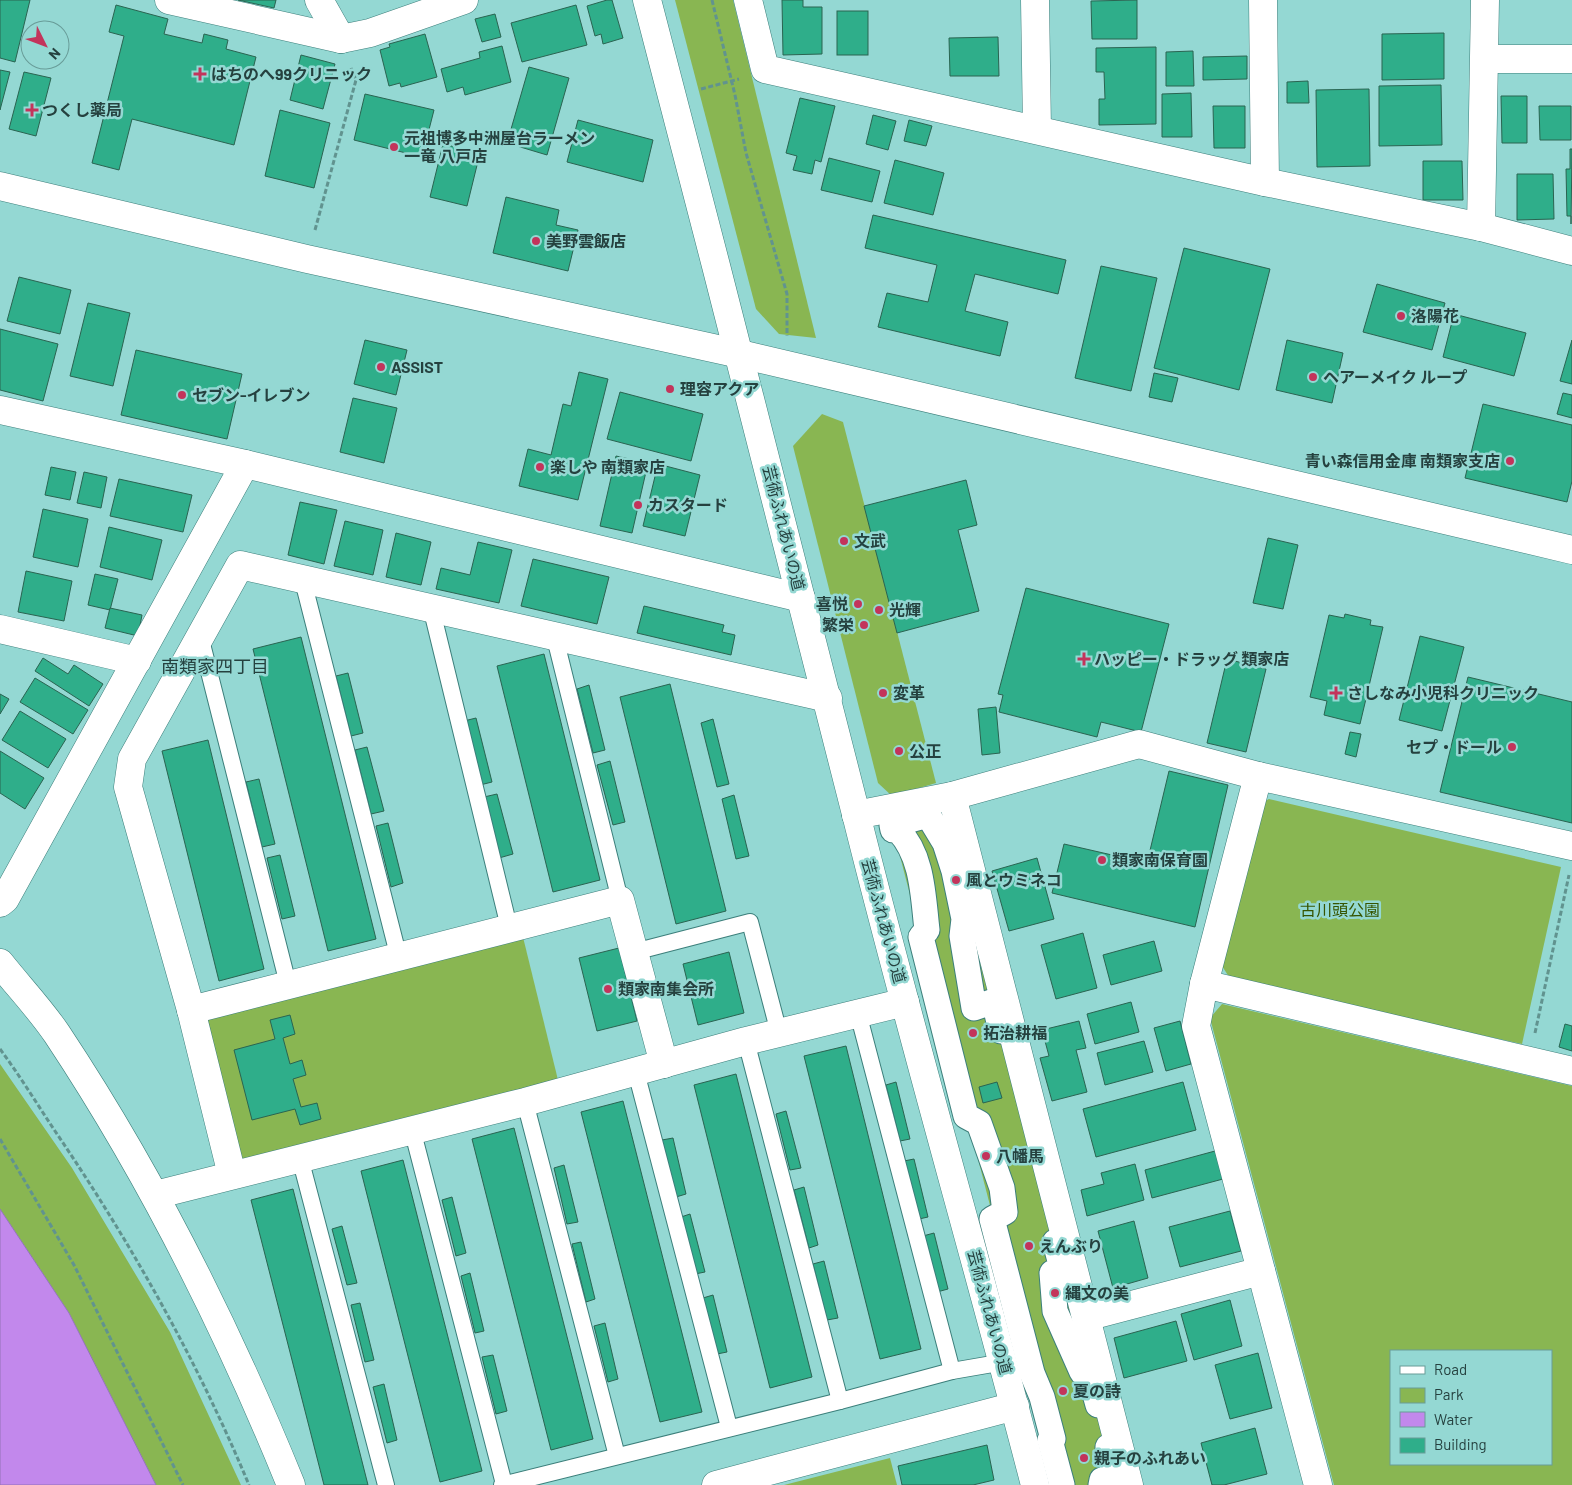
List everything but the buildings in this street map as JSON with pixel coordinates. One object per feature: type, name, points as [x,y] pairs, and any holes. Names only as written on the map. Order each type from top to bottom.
[{"type":"street","points":[[169,0],[340,39],[370,33],[464,0]]},
{"type":"street","points":[[318,0],[340,39]]},
{"type":"street","name":"芸術ふれあいの道","points":[[647,0],[740,354],[856,815],[905,1002],[1004,1362],[1035,1485]]},
{"type":"street","points":[[748,0],[765,69],[1265,182],[1481,227],[1572,251]]},
{"type":"street","points":[[1035,0],[1037,129]]},
{"type":"street","points":[[1263,0],[1265,182]]},
{"type":"street","points":[[1481,227],[1486,59],[1485,0]]},
{"type":"street","points":[[1486,59],[1572,59]]},
{"type":"street","points":[[0,186],[307,259],[740,354],[1572,550]]},
{"type":"street","points":[[0,410],[245,464],[801,598]]},
{"type":"street","points":[[0,903],[5,899],[245,464]]},
{"type":"street","points":[[232,1175],[191,1010],[128,787],[132,759],[240,565],[302,577],[554,638],[828,698]]},
{"type":"street","points":[[0,629],[137,661]]},
{"type":"street","points":[[856,815],[952,796],[1139,744],[1571,857]]},
{"type":"street","points":[[1258,776],[1204,984],[1196,1026],[1318,1485]]},
{"type":"street","points":[[952,796],[1129,1485]]},
{"type":"street","points":[[1062,1485],[1050,1440],[1053,1439],[1048,1418],[1032,1373],[992,1219],[1005,1212],[1002,1188],[979,1123],[966,1116],[921,937],[927,930],[919,867],[907,842],[898,830],[893,830],[892,825],[928,814],[945,843],[954,871],[964,919],[962,936],[974,1008],[994,1001],[1063,1272],[1052,1273],[1055,1312],[1082,1372],[1090,1376],[1116,1476],[1102,1480],[1101,1485]]},
{"type":"street","points":[[191,1010],[620,900],[664,1064]]},
{"type":"street","points":[[0,963],[56,1033],[155,1195],[259,1404],[292,1485]]},
{"type":"street","points":[[1204,984],[1572,1071]]},
{"type":"street","points":[[155,1195],[525,1102],[746,1041],[905,1002]]},
{"type":"street","points":[[1086,1317],[1260,1271]]},
{"type":"street","points":[[716,1485],[1014,1406]]},
{"type":"lane","points":[[302,577],[399,958]]},
{"type":"lane","points":[[431,607],[509,927]]},
{"type":"lane","points":[[200,636],[288,984]]},
{"type":"lane","points":[[554,638],[620,900]]},
{"type":"lane","points":[[634,952],[750,922],[779,1033]]},
{"type":"lane","points":[[858,1013],[952,1371]]},
{"type":"lane","points":[[746,1041],[840,1401]]},
{"type":"lane","points":[[636,1072],[729,1427]]},
{"type":"lane","points":[[525,1102],[617,1456]]},
{"type":"lane","points":[[412,1129],[503,1485],[729,1427],[840,1401],[952,1371],[1004,1362]]},
{"type":"lane","points":[[300,1158],[386,1485]]},
{"type":"path","points":[[712,0],[732,80],[750,170],[787,294],[788,344]]},
{"type":"path","points":[[313,236],[356,80],[340,39]]},
{"type":"path","points":[[698,90],[753,76],[765,69]]},
{"type":"path","points":[[1529,1061],[1571,857]]},
{"type":"path","points":[[0,1050],[84,1174],[160,1301],[225,1427],[249,1485]]},
{"type":"path","points":[[0,1138],[74,1265],[184,1485]]},
{"type":"green space","points":[[675,0],[733,0],[816,338],[779,334],[756,309]]},
{"type":"green space","points":[[822,414],[843,422],[936,783],[892,796],[878,783],[793,446]]},
{"type":"green space","name":"古川頭公園","points":[[1269,799],[1561,867],[1522,1044],[1231,980],[1222,966],[1263,802]]},
{"type":"green space","points":[[947,823],[1118,1485],[1062,1485],[892,825]]},
{"type":"green space","points":[[522,933],[558,1080],[241,1165],[201,1017]]},
{"type":"green space","points":[[1222,1004],[1572,1086],[1572,1485],[1334,1485],[1210,1018]]},
{"type":"green space","points":[[0,1064],[72,1168],[170,1332],[241,1485],[156,1485],[69,1313],[0,1209]]},
{"type":"green space","points":[[890,1458],[897,1485],[784,1485]]},
{"type":"water","points":[[0,1209],[69,1313],[156,1485],[0,1485]]},
{"type":"place","name":"はちのへ99クリニック","points":[[200,74]]},
{"type":"place","name":"つくし薬局","points":[[32,110]]},
{"type":"place","name":"元祖博多中洲屋台ラーメン 一竜 八戸店","points":[[394,147]]},
{"type":"place","name":"美野雲飯店","points":[[536,241]]},
{"type":"place","name":"洛陽花","points":[[1401,316]]},
{"type":"place","name":"ASSIST","points":[[381,367]]},
{"type":"place","name":"ヘアーメイク ループ","points":[[1313,377]]},
{"type":"place","name":"理容アクア","points":[[670,389]]},
{"type":"place","name":"セブン-イレブン","points":[[182,395]]},
{"type":"place","name":"青い森信用金庫 南類家支店","points":[[1510,461]]},
{"type":"place","name":"楽しや 南類家店","points":[[540,467]]},
{"type":"place","name":"カスタード","points":[[638,505]]},
{"type":"place","name":"文武","points":[[844,541]]},
{"type":"place","name":"喜悦","points":[[858,604]]},
{"type":"place","name":"光輝","points":[[879,610]]},
{"type":"place","name":"繁栄","points":[[864,625]]},
{"type":"place","name":"ハッピー・ドラッグ 類家店","points":[[1084,659]]},
{"type":"place","name":"変革","points":[[883,693]]},
{"type":"place","name":"さしなみ小児科クリニック","points":[[1336,693]]},
{"type":"place","name":"セプ・ドール","points":[[1512,747]]},
{"type":"place","name":"公正","points":[[899,751]]},
{"type":"place","name":"類家南保育園","points":[[1102,860]]},
{"type":"place","name":"風とウミネコ","points":[[956,880]]},
{"type":"place","name":"類家南集会所","points":[[608,989]]},
{"type":"place","name":"拓治耕福","points":[[973,1033]]},
{"type":"place","name":"八幡馬","points":[[986,1156]]},
{"type":"place","name":"えんぶり","points":[[1029,1246]]},
{"type":"place","name":"縄文の美","points":[[1055,1293]]},
{"type":"place","name":"夏の詩","points":[[1063,1391]]},
{"type":"place","name":"親子のふれあい","points":[[1084,1458]]},
{"type":"district","name":"南類家四丁目","points":[[215,667]]}]
